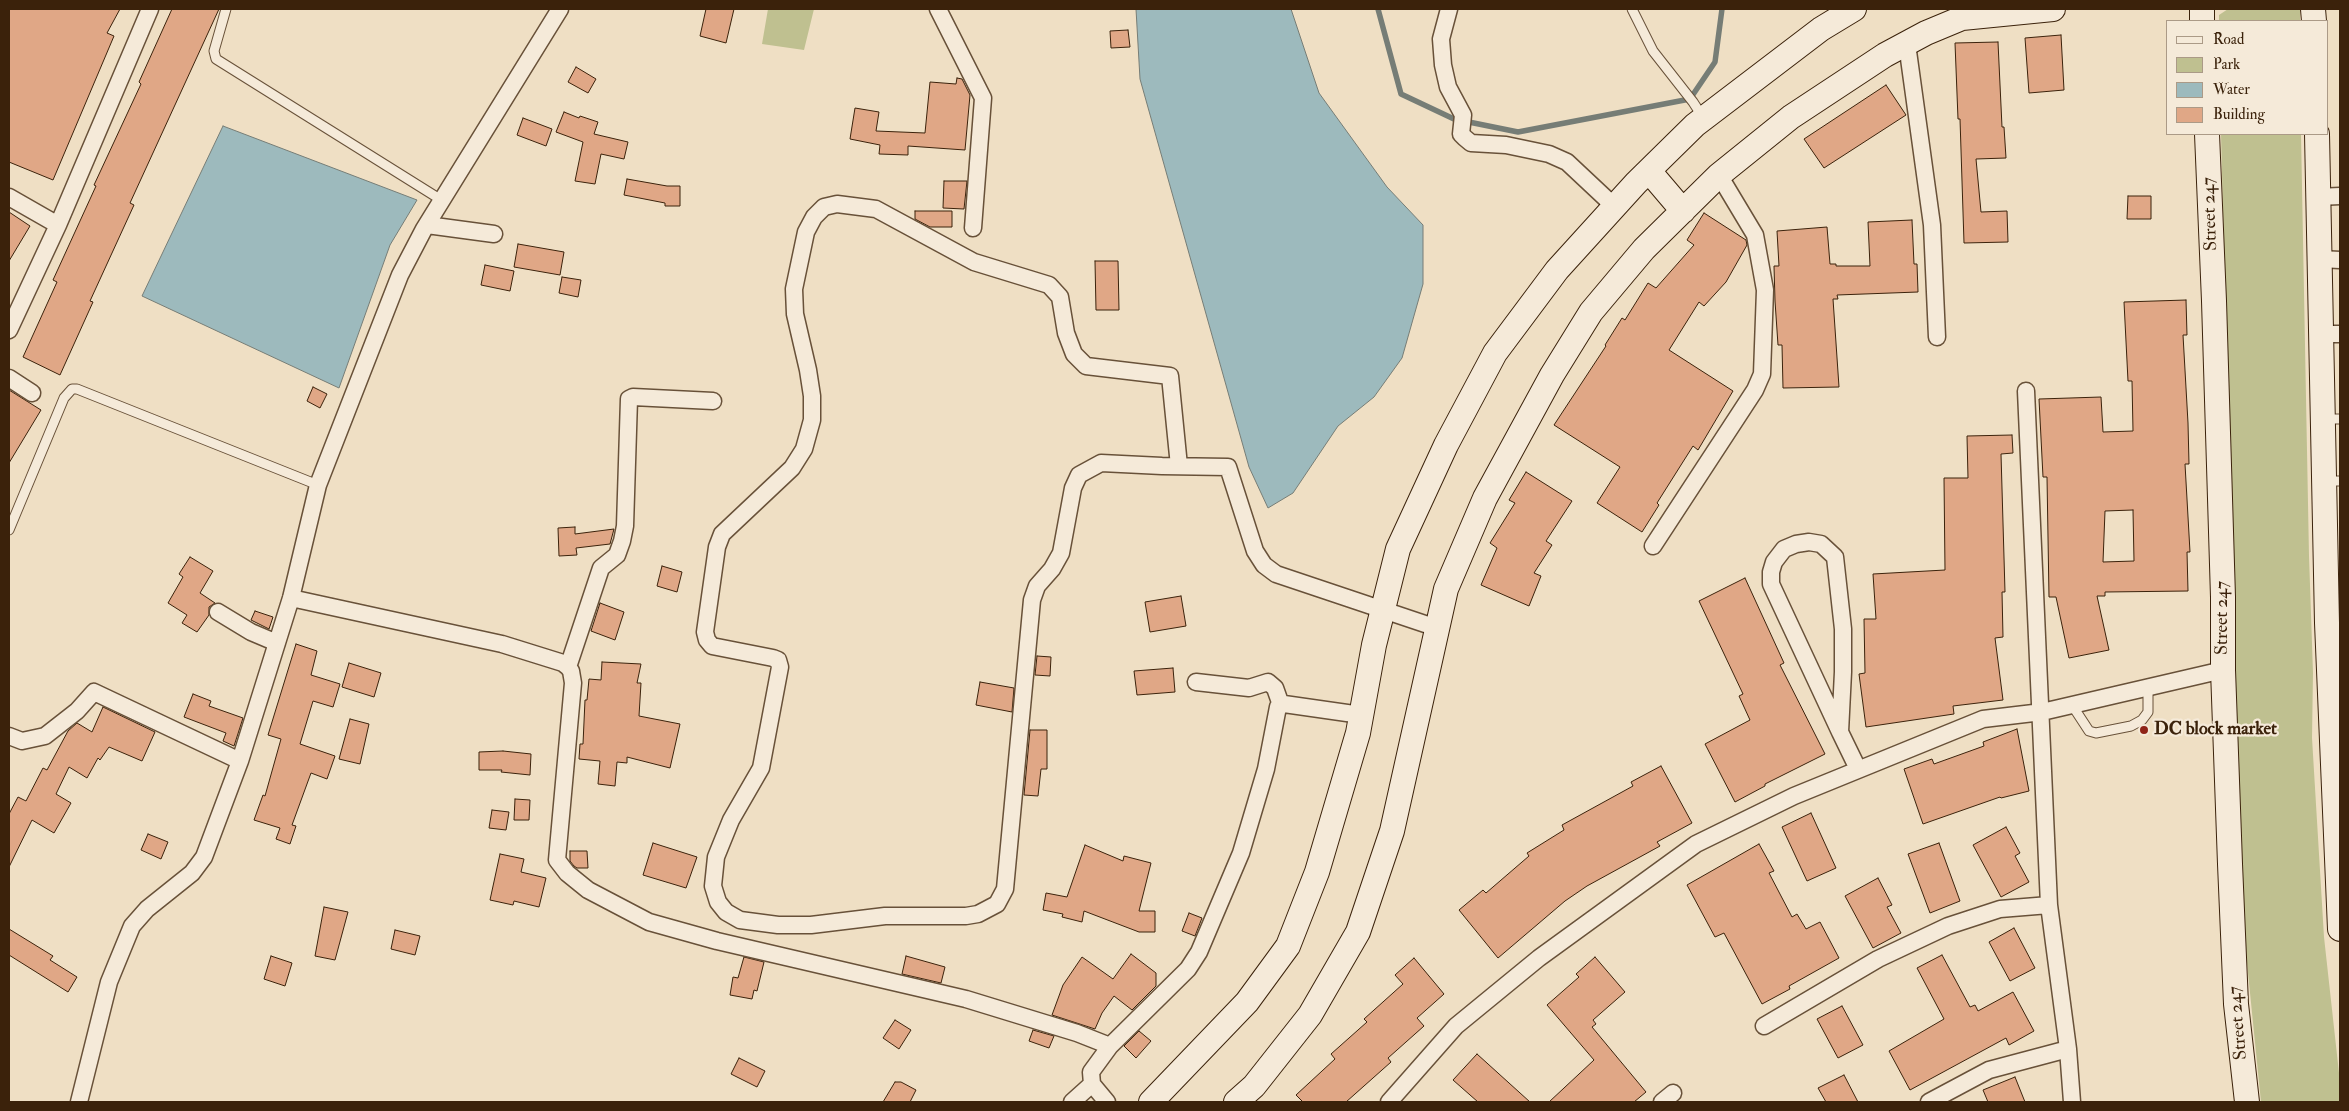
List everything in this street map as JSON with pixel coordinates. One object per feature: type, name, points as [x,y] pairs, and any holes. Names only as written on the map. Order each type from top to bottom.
[{"type":"street","points":[[9,330],[58,225],[150,9]]},
{"type":"street","points":[[79,1102],[109,982],[132,926],[146,909],[192,873],[204,857],[240,761],[277,644],[291,598],[318,485],[400,275],[427,225],[560,9]]},
{"type":"street","points":[[938,9],[983,98],[973,228]]},
{"type":"street","points":[[1449,9],[1441,38],[1443,65],[1448,87],[1463,114],[1461,134],[1471,143],[1506,145],[1549,154],[1567,162],[1615,206]]},
{"type":"street","points":[[1151,1102],[1247,1002],[1288,946],[1317,872],[1358,733],[1383,610],[1398,549],[1446,445],[1495,353],[1557,270],[1649,171],[1699,111],[1854,9]]},
{"type":"street","points":[[1236,1102],[1254,1086],[1310,1015],[1358,932],[1392,831],[1446,589],[1485,498],[1552,374],[1591,312],[1644,249],[1719,175],[1790,116],[1907,44],[1962,18],[2053,9]]},
{"type":"street","points":[[1907,44],[1932,225],[1937,337]]},
{"type":"street","name":"Street 247","points":[[2207,135],[2223,597],[2223,670],[2236,1004],[2247,1102]]},
{"type":"street","points":[[2316,135],[2329,197],[2333,575],[2340,921]]},
{"type":"street","points":[[1649,171],[1683,211]]},
{"type":"street","points":[[1653,546],[1755,390],[1762,374],[1765,290],[1755,235],[1719,175]]},
{"type":"street","points":[[9,197],[58,225]]},
{"type":"street","points":[[1180,466],[1170,376],[1086,366],[1074,354],[1066,333],[1060,297],[1050,285],[974,262],[876,209],[837,204],[824,207],[814,217],[806,232],[794,289],[795,314],[812,396],[812,420],[804,449],[792,468],[722,534],[715,556],[705,632],[707,640],[712,646],[773,658],[778,660],[780,667],[761,768],[731,820],[716,857],[713,886],[718,902],[726,912],[740,920],[778,925],[811,925],[875,916],[966,916],[978,914],[996,904],[1005,888],[1032,600],[1037,586],[1052,569],[1061,553],[1073,488],[1079,475],[1101,463],[1180,466],[1228,467],[1255,551],[1264,565],[1276,574],[1437,628]]},
{"type":"street","points":[[427,225],[494,234]]},
{"type":"street","points":[[9,378],[32,393]]},
{"type":"street","points":[[2026,392],[2042,712],[2049,905],[2068,1049],[2072,1102]]},
{"type":"street","points":[[568,667],[601,568],[617,556],[622,541],[625,526],[629,399],[633,397],[713,401]]},
{"type":"street","points":[[1840,732],[1844,672],[1843,629],[1835,557],[1821,544],[1796,544],[1784,549],[1774,562],[1771,572],[1772,584],[1840,732],[1858,769]]},
{"type":"street","points":[[291,598],[502,644],[564,663],[571,671],[573,683],[557,860],[567,873],[588,890],[649,922],[718,941],[966,999],[1077,1033],[1110,1046]]},
{"type":"street","points":[[218,612],[251,632],[277,644]]},
{"type":"street","points":[[1389,1102],[1456,1026],[1539,958],[1696,844],[1794,796],[1983,719],[2042,712],[2223,670]]},
{"type":"street","points":[[1196,682],[1249,688],[1268,682],[1275,688],[1281,705]]},
{"type":"street","points":[[9,736],[22,741],[45,736],[77,711],[94,692],[240,761]]},
{"type":"street","points":[[1281,705],[1361,715]]},
{"type":"street","points":[[1105,1100],[1092,1084],[1091,1072],[1110,1046],[1188,969],[1199,952],[1241,853],[1266,768],[1276,712],[1281,705]]},
{"type":"street","points":[[1764,1026],[1878,959],[1948,926],[2000,909],[2049,905]]},
{"type":"street","points":[[1929,1102],[1988,1070],[2068,1049]]},
{"type":"street","points":[[1072,1102],[1092,1084]]},
{"type":"lane","points":[[226,9],[214,51],[216,59],[443,201]]},
{"type":"lane","points":[[1632,9],[1653,51],[1699,111]]},
{"type":"lane","points":[[9,530],[64,398],[72,389],[77,389],[318,485]]},
{"type":"lane","points":[[2072,705],[2089,731],[2096,733],[2131,726],[2142,720],[2148,712],[2148,687]]},
{"type":"green space","points":[[768,9],[814,9],[804,50],[762,44]]},
{"type":"green space","points":[[2228,9],[2300,9],[2300,20],[2219,20],[2219,15]]},
{"type":"green space","points":[[2221,135],[2301,135],[2313,673],[2312,738],[2324,937],[2340,1082],[2340,1102],[2261,1102],[2247,963],[2239,840]]},
{"type":"water","points":[[1136,9],[1291,9],[1319,93],[1387,187],[1423,225],[1423,284],[1402,358],[1374,397],[1338,426],[1293,493],[1268,508],[1249,467],[1140,79]]},
{"type":"water","points":[[223,126],[417,200],[390,245],[339,388],[142,296]]},
{"type":"building","points":[[9,9],[120,9],[107,33],[114,36],[53,180],[9,162]]},
{"type":"building","points":[[172,9],[219,9],[130,203],[134,205],[90,301],[93,302],[60,375],[23,357],[57,282],[53,280],[96,186],[94,185],[141,84],[139,82]]},
{"type":"building","points":[[706,9],[734,9],[726,43],[700,36]]},
{"type":"building","points":[[1128,30],[1130,47],[1111,48],[1110,31]]},
{"type":"building","points":[[2061,35],[2064,90],[2029,93],[2025,38]]},
{"type":"building","points":[[1998,42],[2002,127],[2004,127],[2006,158],[1976,159],[1981,212],[2007,211],[2008,242],[1964,243],[1960,119],[1958,119],[1955,43]]},
{"type":"building","points":[[576,67],[596,79],[588,93],[568,82]]},
{"type":"building","points":[[957,78],[962,79],[970,95],[965,150],[908,146],[908,155],[879,154],[880,145],[850,139],[855,108],[879,112],[876,131],[925,133],[930,82],[956,84]]},
{"type":"building","points":[[1886,85],[1906,115],[1824,168],[1804,139]]},
{"type":"building","points":[[564,112],[579,118],[580,116],[598,122],[594,134],[628,142],[624,159],[601,154],[595,184],[575,181],[583,142],[556,132]]},
{"type":"building","points":[[523,118],[552,129],[546,146],[517,135]]},
{"type":"building","points":[[627,179],[667,186],[680,186],[680,206],[665,206],[665,203],[624,195]]},
{"type":"building","points":[[944,181],[967,181],[964,209],[943,208]]},
{"type":"building","points":[[2128,196],[2151,196],[2151,219],[2127,219]]},
{"type":"building","points":[[915,211],[952,211],[952,227],[930,227],[915,219]]},
{"type":"building","points":[[9,212],[30,226],[9,261]]},
{"type":"building","points":[[1704,213],[1746,240],[1747,245],[1726,282],[1704,306],[1699,302],[1669,350],[1733,391],[1698,450],[1693,446],[1657,503],[1659,505],[1642,532],[1597,503],[1620,467],[1554,425],[1606,346],[1622,318],[1625,320],[1648,283],[1656,288],[1694,245],[1687,240]]},
{"type":"building","points":[[1912,220],[1914,264],[1917,264],[1918,292],[1837,295],[1838,299],[1833,299],[1839,387],[1783,388],[1782,345],[1778,345],[1775,301],[1774,266],[1779,266],[1777,231],[1827,227],[1830,264],[1836,264],[1836,266],[1870,266],[1868,222]]},
{"type":"building","points":[[518,244],[564,252],[560,275],[514,267]]},
{"type":"building","points":[[1095,261],[1118,261],[1119,310],[1096,310]]},
{"type":"building","points":[[485,265],[514,271],[510,291],[481,285]]},
{"type":"building","points":[[562,277],[581,280],[578,297],[559,293]]},
{"type":"building","points":[[2186,300],[2187,335],[2183,335],[2189,464],[2185,464],[2190,552],[2187,552],[2188,591],[2105,592],[2105,596],[2097,596],[2109,650],[2069,658],[2056,597],[2049,597],[2047,477],[2043,477],[2039,399],[2101,397],[2103,432],[2133,431],[2132,381],[2128,381],[2124,302]],"holes":[[[2133,510],[2134,561],[2103,562],[2105,511]]]},
{"type":"building","points":[[313,387],[327,394],[320,408],[307,401]]},
{"type":"building","points":[[9,390],[41,410],[9,463]]},
{"type":"building","points":[[2012,435],[2013,453],[2001,454],[2005,592],[2002,592],[2003,637],[1995,638],[2003,700],[1953,706],[1954,714],[1866,727],[1859,674],[1865,673],[1864,619],[1876,619],[1873,574],[1945,570],[1944,478],[1968,478],[1967,436]]},
{"type":"building","points":[[1526,472],[1572,501],[1546,541],[1552,545],[1534,573],[1541,576],[1529,606],[1481,585],[1497,548],[1490,543],[1515,503],[1509,500]]},
{"type":"building","points":[[575,527],[575,534],[614,529],[610,544],[576,548],[577,555],[559,556],[558,528]]},
{"type":"building","points":[[190,557],[213,571],[200,593],[215,603],[209,607],[209,615],[197,632],[182,623],[187,615],[168,603],[183,577],[179,574]]},
{"type":"building","points":[[662,566],[682,572],[677,592],[657,586]]},
{"type":"building","points":[[1745,578],[1784,663],[1780,665],[1825,754],[1765,784],[1765,786],[1735,802],[1705,744],[1750,720],[1739,696],[1743,694],[1699,601]]},
{"type":"building","points":[[1181,596],[1186,626],[1150,632],[1145,602]]},
{"type":"building","points":[[600,603],[624,612],[615,640],[591,631]]},
{"type":"building","points":[[255,611],[273,617],[269,629],[251,620]]},
{"type":"building","points":[[296,644],[317,651],[311,675],[340,684],[333,707],[313,701],[300,744],[335,756],[327,779],[311,773],[292,825],[296,826],[290,844],[276,839],[280,828],[254,820],[263,795],[265,796],[281,739],[268,735]]},
{"type":"building","points":[[1037,656],[1051,657],[1050,676],[1035,675]]},
{"type":"building","points":[[602,662],[641,664],[637,683],[641,683],[639,716],[680,724],[670,768],[627,757],[627,763],[617,762],[615,786],[598,784],[600,761],[579,759],[580,744],[583,744],[585,700],[587,700],[589,679],[601,680]]},
{"type":"building","points":[[349,663],[381,673],[374,697],[342,687]]},
{"type":"building","points":[[1173,668],[1175,692],[1137,695],[1134,671]]},
{"type":"building","points":[[980,682],[1014,688],[1012,712],[976,705]]},
{"type":"building","points":[[193,694],[211,701],[209,706],[243,718],[234,746],[223,741],[226,733],[184,717]]},
{"type":"building","points":[[103,707],[155,732],[142,761],[109,747],[100,760],[98,758],[87,778],[69,767],[56,794],[71,803],[54,833],[32,820],[9,867],[9,814],[18,797],[26,801],[43,768],[47,770],[68,731],[77,723],[92,732]]},
{"type":"building","points":[[350,719],[369,724],[360,764],[339,759]]},
{"type":"building","points":[[2017,729],[2029,791],[2000,797],[1923,824],[1904,769],[1932,759],[1934,764],[1984,746],[1983,742]]},
{"type":"building","points":[[1030,730],[1047,730],[1047,769],[1041,769],[1038,796],[1024,795]]},
{"type":"building","points":[[503,751],[531,754],[530,775],[501,772],[502,770],[479,770],[479,752]]},
{"type":"building","points":[[1661,766],[1692,823],[1657,842],[1660,846],[1587,886],[1565,901],[1498,958],[1459,910],[1483,890],[1486,893],[1529,856],[1527,853],[1564,830],[1562,825],[1633,786],[1631,782]]},
{"type":"building","points":[[515,799],[530,800],[529,820],[514,820]]},
{"type":"building","points":[[492,810],[509,812],[506,830],[489,828]]},
{"type":"building","points":[[1811,813],[1836,868],[1807,881],[1782,827]]},
{"type":"building","points":[[2006,827],[2020,853],[2015,856],[2029,882],[2001,897],[1973,845]]},
{"type":"building","points":[[148,834],[168,842],[161,859],[141,850]]},
{"type":"building","points":[[653,843],[697,857],[686,888],[643,875]]},
{"type":"building","points":[[1939,843],[1960,901],[1930,913],[1908,854]]},
{"type":"building","points":[[1759,844],[1774,871],[1769,873],[1792,917],[1797,914],[1806,929],[1820,922],[1839,958],[1789,986],[1790,989],[1762,1004],[1724,933],[1715,937],[1687,885]]},
{"type":"building","points":[[1085,845],[1123,861],[1124,856],[1151,863],[1139,911],[1155,911],[1155,932],[1139,932],[1084,911],[1082,922],[1062,917],[1063,914],[1043,910],[1046,893],[1067,897]]},
{"type":"building","points":[[570,851],[587,851],[588,868],[577,868],[574,866],[570,861]]},
{"type":"building","points":[[500,854],[524,859],[521,872],[546,878],[539,907],[514,901],[513,905],[490,900]]},
{"type":"building","points":[[1878,878],[1892,905],[1887,907],[1901,933],[1873,948],[1845,896]]},
{"type":"building","points":[[324,907],[348,912],[335,960],[315,956]]},
{"type":"building","points":[[1189,913],[1202,918],[1195,936],[1182,931]]},
{"type":"building","points":[[2014,928],[2035,968],[2010,981],[1989,942]]},
{"type":"building","points":[[9,929],[53,956],[50,960],[77,977],[68,992],[9,955]]},
{"type":"building","points":[[395,930],[420,936],[415,955],[391,949]]},
{"type":"building","points":[[1131,954],[1156,973],[1156,986],[1132,1010],[1114,996],[1102,1013],[1095,1029],[1052,1015],[1063,985],[1082,957],[1113,979]]},
{"type":"building","points":[[1942,955],[1970,1007],[1975,1005],[1978,1011],[2013,992],[2034,1031],[2009,1045],[2006,1038],[1910,1090],[1889,1051],[1944,1019],[1917,968]]},
{"type":"building","points":[[271,956],[292,963],[285,986],[264,979]]},
{"type":"building","points":[[906,956],[945,967],[941,983],[902,974]]},
{"type":"building","points":[[744,957],[764,962],[757,991],[754,990],[752,999],[730,995],[733,977],[738,978]]},
{"type":"building","points":[[1595,957],[1625,992],[1593,1020],[1596,1024],[1592,1027],[1646,1092],[1634,1102],[1549,1102],[1594,1060],[1547,1005],[1579,977],[1576,974]]},
{"type":"building","points":[[1414,958],[1444,994],[1417,1018],[1424,1026],[1388,1058],[1391,1062],[1346,1102],[1303,1102],[1296,1095],[1335,1059],[1331,1054],[1367,1022],[1364,1019],[1403,984],[1395,975]]},
{"type":"building","points":[[1842,1006],[1863,1045],[1838,1058],[1817,1019]]},
{"type":"building","points":[[895,1020],[911,1030],[899,1049],[883,1038]]},
{"type":"building","points":[[1033,1030],[1054,1036],[1049,1048],[1029,1041]]},
{"type":"building","points":[[1139,1031],[1151,1041],[1136,1058],[1124,1046]]},
{"type":"building","points":[[1477,1054],[1530,1102],[1478,1102],[1453,1080]]},
{"type":"building","points":[[739,1058],[765,1071],[757,1087],[731,1074]]},
{"type":"building","points":[[1844,1075],[1858,1102],[1826,1102],[1818,1088]]},
{"type":"building","points":[[2015,1077],[2025,1102],[1988,1102],[1983,1090]]},
{"type":"building","points":[[895,1082],[901,1082],[916,1090],[910,1102],[883,1102]]},
{"type":"waterway","points":[[1378,9],[1401,94],[1454,119],[1518,132],[1690,99],[1715,62],[1722,9]]},
{"type":"place","name":"DC block market","points":[[2144,730]]}]
